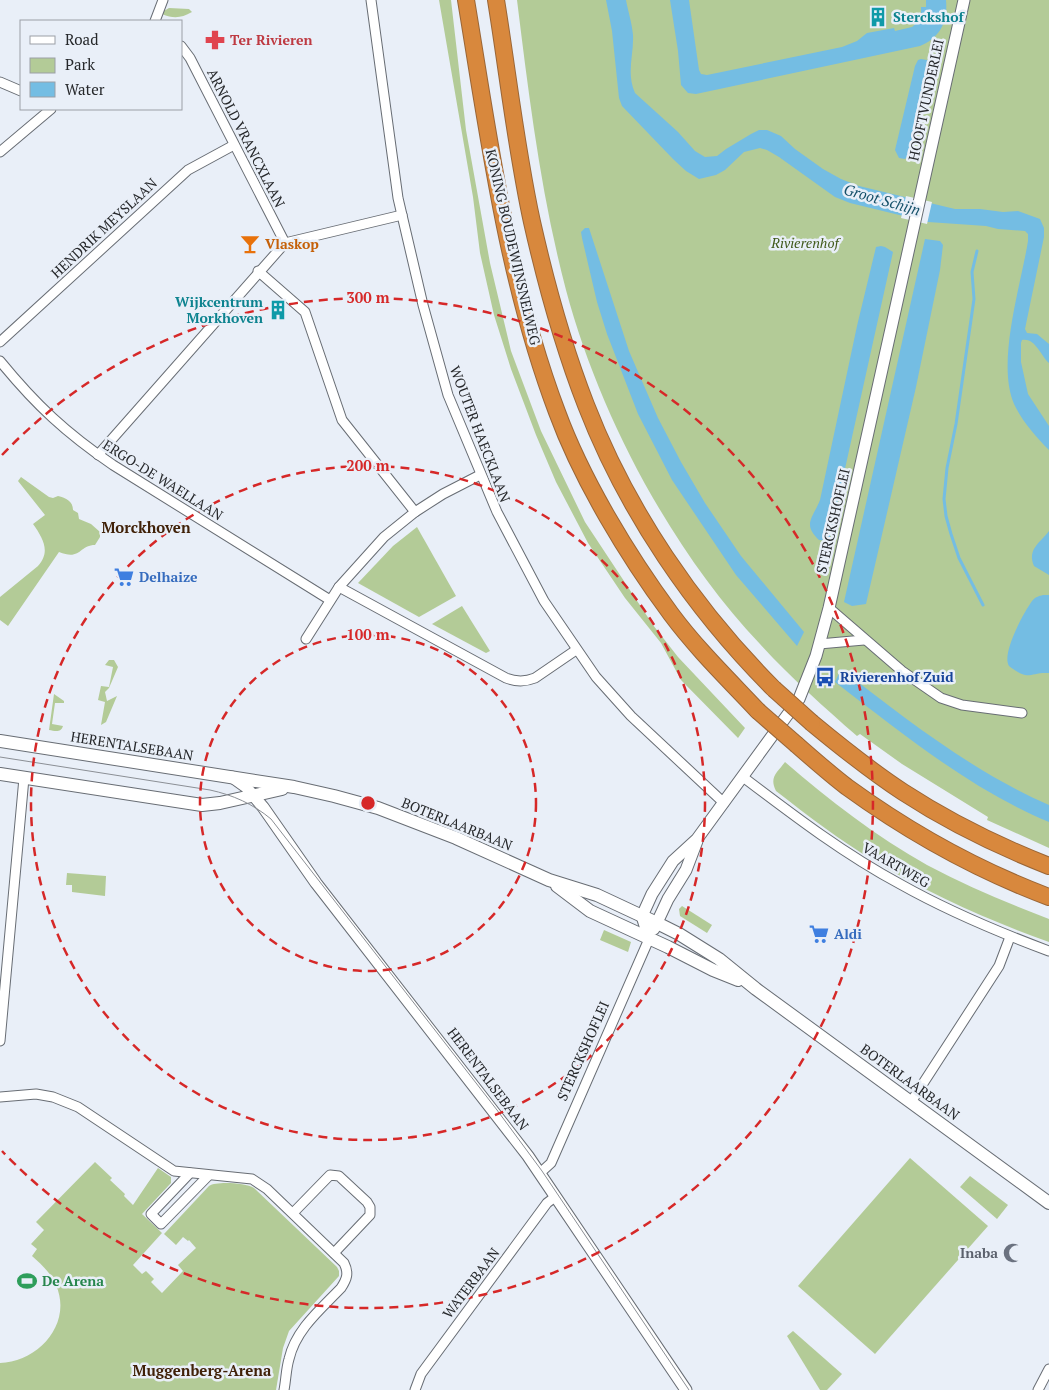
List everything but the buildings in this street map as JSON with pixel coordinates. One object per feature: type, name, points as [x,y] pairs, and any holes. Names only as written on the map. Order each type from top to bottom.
[{"type":"highway","name":"KONING BOUDEWIJNSNELWEG","points":[[466,0],[505,224],[524,310],[557,412],[581,466],[639,568],[704,654],[758,711],[846,786],[936,844],[984,869],[1049,897]]},
{"type":"highway","name":"KONING BOUDEWIJNSNELWEG","points":[[496,0],[532,220],[553,306],[570,363],[586,407],[630,500],[683,582],[726,639],[774,689],[812,723],[860,762],[941,815],[1009,850],[1049,866]]},
{"type":"main road","name":"HERENTALSEBAAN","points":[[0,740],[231,776]]},
{"type":"main road","points":[[0,774],[202,805],[220,803],[253,794]]},
{"type":"main road","name":"BOTERLAARBAAN","points":[[231,776],[334,796],[409,820],[456,838],[549,880],[597,895],[679,934],[719,959],[752,986],[1049,1203]]},
{"type":"main road","name":"BOTERLAARBAAN","points":[[253,794],[294,787]]},
{"type":"main road","name":"BOTERLAARBAAN","points":[[549,880],[590,911],[713,970],[752,986]]},
{"type":"street","points":[[156,20],[163,0]]},
{"type":"street","name":"WOUTER HAECKLAAN","points":[[371,0],[402,215],[442,378],[496,512],[544,601],[596,677],[630,716],[724,802]]},
{"type":"street","name":"HOOFTVUNDERLEI","points":[[924,178],[964,0]]},
{"type":"street","name":"ARNOLD VRANCXLAAN","points":[[182,47],[190,58],[285,243]]},
{"type":"street","points":[[0,82],[20,91]]},
{"type":"street","points":[[0,152],[50,110]]},
{"type":"street","name":"HENDRIK MEYSLAAN","points":[[0,342],[188,170],[234,145]]},
{"type":"street","name":"STERCKSHOFLEI","points":[[642,916],[652,894],[673,861],[698,839],[799,700],[819,644],[828,608],[924,178]]},
{"type":"street","points":[[98,455],[258,271],[285,243],[402,215]]},
{"type":"street","points":[[258,271],[305,312],[342,420],[415,512]]},
{"type":"street","name":"ERGO-DE WAELLAAN","points":[[0,361],[25,392],[52,419],[98,455],[330,600]]},
{"type":"street","points":[[306,640],[339,587],[384,537],[415,512],[443,494],[480,475]]},
{"type":"street","points":[[339,587],[514,681],[528,681],[535,678],[576,650]]},
{"type":"street","points":[[828,608],[902,671],[941,698],[962,705],[1022,713]]},
{"type":"street","points":[[819,644],[864,640]]},
{"type":"street","name":"HERENTALSEBAAN","points":[[231,776],[253,794],[316,882],[495,1111],[556,1196],[686,1390]]},
{"type":"street","name":"VAARTWEG","points":[[742,777],[861,862],[930,900],[1010,937],[1049,951]]},
{"type":"street","points":[[0,1041],[24,778]]},
{"type":"street","name":"STERCKSHOFLEI","points":[[540,1173],[551,1163],[649,939],[668,899],[686,870],[698,839]]},
{"type":"street","points":[[642,916],[649,939]]},
{"type":"street","points":[[911,1102],[999,966],[1010,937]]},
{"type":"street","points":[[0,1097],[42,1095],[68,1102],[174,1171],[208,1176],[252,1179],[267,1189],[344,1263],[347,1269],[346,1281],[301,1332],[289,1358],[284,1390]]},
{"type":"street","points":[[190,1173],[151,1214],[161,1224],[208,1176]]},
{"type":"street","points":[[293,1214],[330,1175],[339,1176],[361,1196],[370,1207],[370,1215],[334,1253]]},
{"type":"street","name":"WATERBAAN","points":[[415,1390],[421,1374],[547,1204],[556,1196]]},
{"type":"street","points":[[1038,1390],[1049,1369]]},
{"type":"green space","points":[[439,0],[451,0],[466,130],[490,263],[511,351],[541,431],[585,522],[653,625],[678,657],[745,728],[738,738],[681,680],[661,643],[625,598],[588,543],[556,482],[536,435],[511,369],[494,315],[480,253],[473,197]]},
{"type":"green space","name":"Rivierenhof","points":[[517,0],[1049,0],[1049,848],[987,820],[988,817],[902,764],[860,734],[857,736],[795,680],[727,607],[668,523],[618,432],[580,337],[566,290],[549,218],[531,109]]},
{"type":"green space","points":[[169,8],[189,9],[192,12],[177,17],[162,14],[162,12]]},
{"type":"green space","points":[[21,477],[49,497],[58,496],[68,500],[72,504],[73,510],[78,513],[79,519],[91,524],[100,532],[100,537],[95,545],[86,547],[76,554],[59,552],[8,626],[0,620],[0,597],[38,566],[42,561],[45,550],[40,534],[33,524],[45,515],[18,481]]},
{"type":"green space","points":[[417,527],[456,596],[419,617],[358,583],[393,546]]},
{"type":"green space","points":[[462,606],[490,651],[486,653],[432,624]]},
{"type":"green space","points":[[109,660],[114,660],[118,667],[109,688],[105,692],[107,701],[117,696],[106,722],[101,725],[105,702],[98,700],[101,686],[109,687],[113,667],[105,665]]},
{"type":"green space","points":[[54,694],[64,701],[64,703],[55,703],[52,724],[63,726],[61,730],[57,731],[49,730]]},
{"type":"green space","points":[[785,762],[854,817],[908,854],[972,887],[1049,919],[1049,942],[939,896],[850,846],[776,791],[773,782],[777,772]]},
{"type":"green space","points":[[67,873],[106,876],[105,896],[72,892],[72,885],[66,885]]},
{"type":"green space","points":[[682,906],[712,925],[707,933],[680,916],[679,909]]},
{"type":"green space","points":[[604,930],[631,942],[628,952],[600,940]]},
{"type":"green space","points":[[910,1158],[988,1226],[875,1354],[798,1286]]},
{"type":"green space","points":[[95,1162],[112,1178],[110,1180],[125,1194],[124,1196],[133,1205],[158,1168],[171,1177],[171,1183],[142,1214],[162,1233],[133,1265],[142,1274],[146,1271],[154,1279],[151,1282],[162,1293],[183,1271],[178,1265],[196,1248],[189,1240],[183,1237],[176,1245],[164,1234],[213,1184],[238,1184],[254,1188],[337,1267],[339,1276],[289,1331],[283,1348],[276,1390],[0,1390],[0,1363],[14,1361],[27,1356],[39,1348],[56,1327],[60,1314],[60,1300],[56,1285],[46,1269],[32,1256],[37,1249],[31,1244],[44,1230],[36,1222]]},
{"type":"green space","points":[[970,1176],[1008,1205],[997,1219],[960,1187]]},
{"type":"green space","points":[[793,1331],[842,1374],[827,1390],[820,1390],[787,1336]]},
{"type":"water","name":"Groot Schijn","points":[[606,0],[626,0],[633,35],[631,78],[635,93],[678,132],[695,151],[705,157],[717,156],[751,134],[759,130],[767,130],[781,136],[795,149],[823,169],[859,186],[955,209],[1018,211],[1040,219],[1044,228],[1044,237],[1025,329],[1027,333],[1037,334],[1049,344],[1049,363],[1034,344],[1027,340],[1022,340],[1021,343],[1021,362],[1028,394],[1049,426],[1049,450],[1021,417],[1014,404],[1009,387],[1009,346],[1028,234],[1025,231],[986,226],[928,222],[850,203],[835,197],[779,157],[760,148],[744,152],[725,170],[716,175],[699,179],[686,171],[673,159],[622,106],[619,98],[612,31]]},
{"type":"water","points":[[670,0],[689,0],[699,70],[701,74],[707,75],[842,47],[857,41],[867,33],[894,28],[895,31],[912,27],[919,21],[921,7],[926,7],[926,0],[946,0],[946,15],[938,34],[920,46],[696,94],[688,93],[681,85]]},
{"type":"water","points":[[918,60],[927,60],[929,67],[909,155],[905,159],[899,158],[895,150],[915,66]]},
{"type":"water","points":[[585,228],[589,228],[629,351],[658,418],[705,503],[741,556],[804,632],[797,646],[736,575],[672,480],[638,414],[607,334],[597,302],[581,232]]},
{"type":"water","points":[[925,239],[940,241],[943,245],[940,270],[916,387],[866,604],[852,606],[844,602]]},
{"type":"water","points":[[881,246],[893,252],[829,541],[819,540],[811,530],[810,521],[820,500],[876,247]]},
{"type":"water","points":[[1049,531],[1049,575],[1034,566],[1032,555]]},
{"type":"water","points":[[1043,595],[1049,595],[1049,673],[1021,674],[1009,666],[1007,660],[1008,652],[1014,633],[1028,606],[1034,599]]},
{"type":"water","points":[[841,669],[915,725],[967,761],[1021,792],[1049,805],[1049,822],[992,794],[912,740],[835,682]]},
{"type":"pier","points":[[906,196],[932,202],[927,224],[901,218]]},
{"type":"waterway","points":[[977,251],[972,272],[974,299],[956,424],[947,468],[944,499],[946,516],[959,558],[983,605]]},
{"type":"tram line","points":[[0,757],[210,790],[242,801],[271,819],[497,1110],[542,1171],[689,1390]]},
{"type":"place","name":"Sterckshof","points":[[878,17]]},
{"type":"place","name":"Ter Rivieren","points":[[215,40]]},
{"type":"place","name":"Vlaskop","points":[[250,244]]},
{"type":"place","name":"Wijkcentrum Morkhoven","points":[[278,310]]},
{"type":"place","name":"Delhaize","points":[[124,577]]},
{"type":"place","name":"Rivierenhof Zuid","points":[[825,677]]},
{"type":"place","name":"Aldi","points":[[819,934]]},
{"type":"place","name":"Inaba","points":[[1013,1253]]},
{"type":"place","name":"De Arena","points":[[27,1281]]},
{"type":"district","name":"Morckhoven","points":[[146,528]]},
{"type":"district","name":"Muggenberg-Arena","points":[[202,1371]]}]
